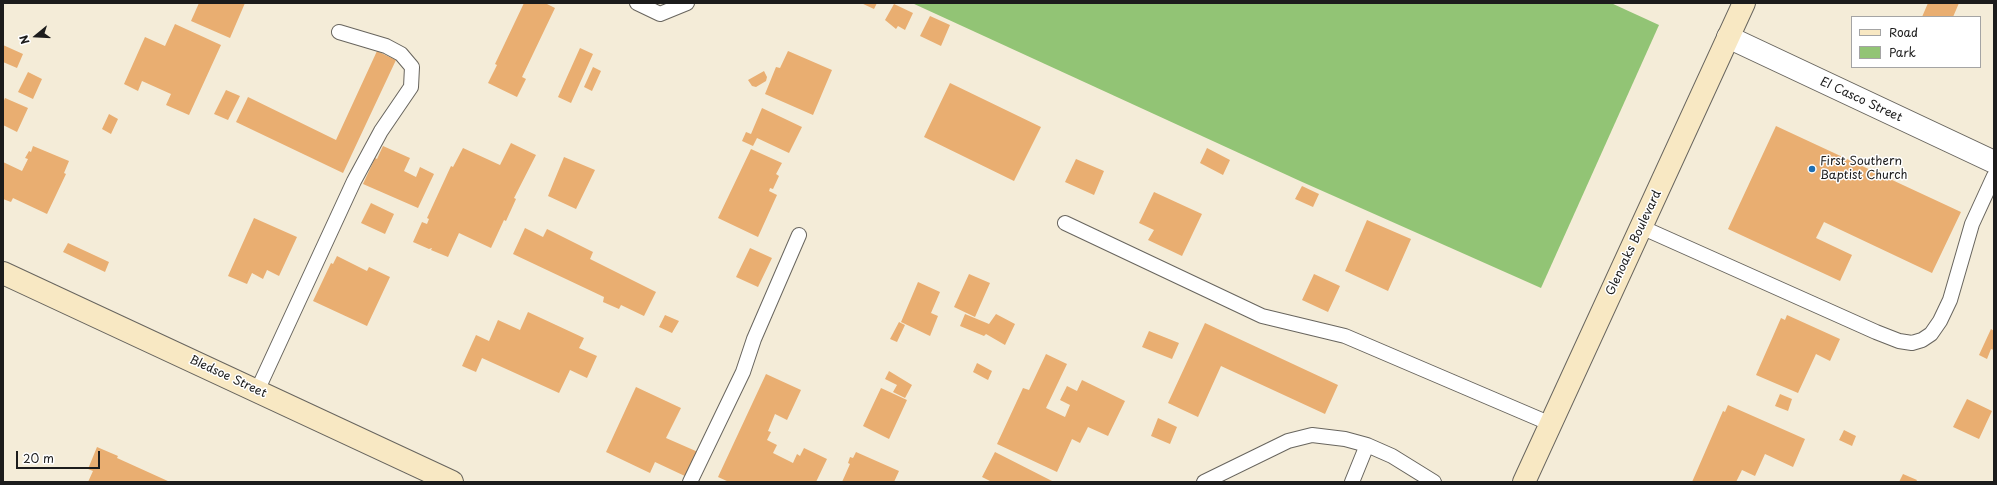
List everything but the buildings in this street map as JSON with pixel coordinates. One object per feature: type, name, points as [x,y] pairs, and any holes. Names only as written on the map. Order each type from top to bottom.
[{"type":"main road","name":"Glenoaks Boulevard","points":[[1524,482],[1744,3]]},
{"type":"main road","name":"Bledsoe Street","points":[[3,273],[452,482]]},
{"type":"street","name":"El Casco Street","points":[[1728,37],[1994,162]]},
{"type":"lane","points":[[637,3],[660,14],[687,3]]},
{"type":"lane","points":[[257,391],[354,181],[381,131],[412,87],[412,67],[401,54],[386,46],[339,32]]},
{"type":"lane","points":[[1641,227],[1876,332],[1899,341],[1912,343],[1922,340],[1931,334],[1940,321],[1950,300],[1972,224],[1994,176]]},
{"type":"lane","points":[[1065,223],[1262,316],[1345,336],[1551,424]]},
{"type":"lane","points":[[690,482],[743,372],[754,339],[799,235]]},
{"type":"lane","points":[[1204,482],[1288,441],[1303,437],[1322,436],[1367,445],[1392,456],[1434,482]]},
{"type":"lane","points":[[1352,482],[1367,445]]},
{"type":"green space","points":[[912,3],[1611,3],[1659,25],[1541,288],[1300,181]]},
{"type":"place","name":"First Southern Baptist Church","points":[[1812,169]]}]
